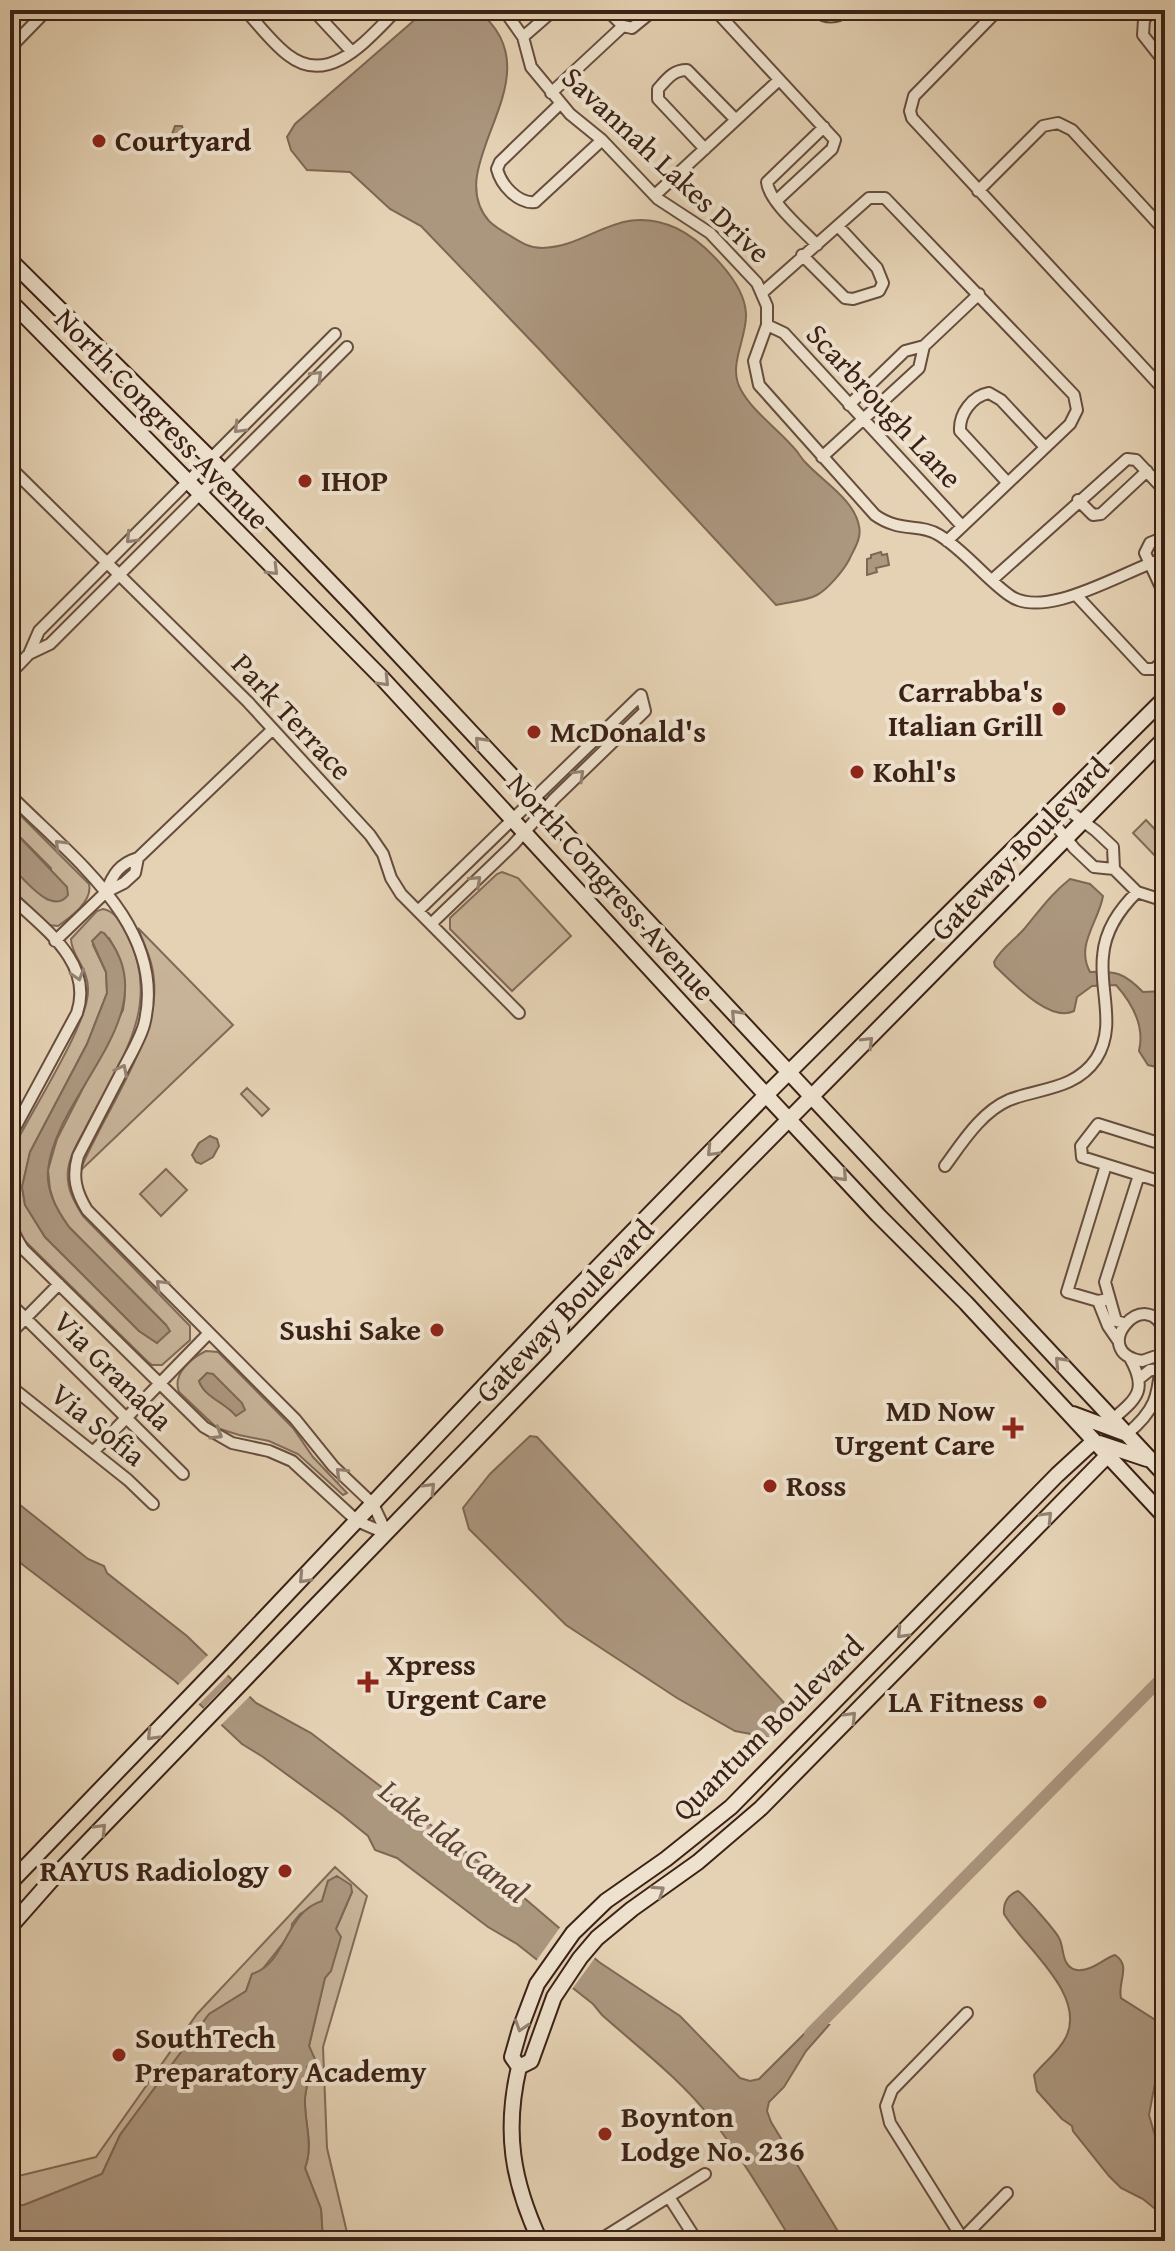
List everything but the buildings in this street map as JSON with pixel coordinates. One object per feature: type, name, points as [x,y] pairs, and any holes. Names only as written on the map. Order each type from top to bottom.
[{"type":"main road","name":"North Congress Avenue","points":[[10,260],[222,471],[534,798],[1165,1475]]},
{"type":"main road","name":"North Congress Avenue","points":[[10,301],[186,483],[383,679],[766,1095],[1165,1517]]},
{"type":"main road","name":"Gateway Boulevard","points":[[10,1883],[564,1302],[766,1095],[1165,698]]},
{"type":"main road","name":"Gateway Boulevard","points":[[10,1927],[55,1876],[558,1354],[1165,738]]},
{"type":"main road","points":[[558,1354],[564,1302]]},
{"type":"main road","points":[[1068,1413],[1127,1434]]},
{"type":"main road","points":[[1094,1441],[1152,1460]]},
{"type":"main road","name":"Quantum Boulevard","points":[[540,2241],[524,2203],[513,2159],[510,2117],[519,2067],[512,2057],[537,1984],[563,1945],[606,1901],[666,1859],[731,1807],[1094,1441]]},
{"type":"main road","name":"Quantum Boulevard","points":[[519,2067],[531,2061],[554,1997],[573,1966],[597,1938],[714,1850],[761,1808],[1108,1455]]},
{"type":"street","points":[[10,48],[47,10]]},
{"type":"street","points":[[245,10],[287,54],[301,62],[325,65],[342,60],[394,11]]},
{"type":"street","points":[[313,10],[352,52]]},
{"type":"street","name":"Savannah Lakes Drive","points":[[504,10],[523,37],[531,67],[560,104],[602,140],[655,195],[710,233],[763,292],[767,325],[754,361],[759,385],[881,519],[901,528],[932,531],[1010,596],[1034,605],[1076,595],[1165,558]]},
{"type":"street","points":[[523,37],[554,10]]},
{"type":"street","points":[[613,10],[610,13],[623,26],[632,28],[654,10]]},
{"type":"street","points":[[715,10],[833,136],[835,145],[776,201]]},
{"type":"street","points":[[814,10],[827,16],[847,10]]},
{"type":"street","points":[[998,10],[914,96],[910,111],[916,125],[1165,391]]},
{"type":"street","points":[[1152,10],[1142,28],[1146,42],[1165,63]]},
{"type":"street","points":[[551,93],[623,26]]},
{"type":"street","points":[[705,149],[658,99],[658,89],[665,80],[677,70],[687,70],[736,120]]},
{"type":"street","points":[[655,195],[779,80]]},
{"type":"street","points":[[560,104],[500,162],[497,169],[499,178],[516,197],[523,202],[535,202],[602,140]]},
{"type":"street","points":[[978,191],[1043,126],[1058,123],[1072,130],[1165,231]]},
{"type":"street","points":[[817,245],[768,191],[767,182],[824,127]]},
{"type":"street","points":[[763,292],[869,198],[885,198],[1074,395],[1075,418],[947,541]]},
{"type":"street","points":[[802,255],[845,298],[853,299],[879,291],[883,283],[877,268],[838,226]]},
{"type":"street","points":[[849,405],[905,351],[924,346],[979,294]]},
{"type":"street","name":"Scarbrough Lane","points":[[767,325],[784,333],[961,525]]},
{"type":"street","points":[[10,674],[29,654],[39,631],[335,334]]},
{"type":"street","points":[[822,457],[919,368],[924,346]]},
{"type":"street","points":[[29,654],[50,644],[347,347]]},
{"type":"street","points":[[1007,482],[960,431],[961,419],[977,397],[989,393],[995,396],[1045,447]]},
{"type":"street","points":[[264,402],[277,415]]},
{"type":"street","points":[[992,580],[1127,459],[1136,460],[1165,491]]},
{"type":"street","name":"Park Terrace","points":[[10,467],[237,691],[377,843],[394,884],[519,1013]]},
{"type":"street","points":[[1078,500],[1093,515],[1101,514],[1147,471]]},
{"type":"street","points":[[1165,537],[1150,543],[1145,553],[1165,596]]},
{"type":"street","points":[[1076,595],[1145,669],[1154,669],[1165,660]]},
{"type":"street","points":[[418,911],[641,695],[645,711],[432,923]]},
{"type":"street","points":[[55,941],[106,892],[135,873],[138,858],[272,730]]},
{"type":"street","points":[[10,795],[120,910],[138,943],[148,975],[148,1001],[139,1039],[75,1167],[75,1186],[87,1210],[295,1419],[333,1466],[373,1504],[387,1534]]},
{"type":"street","points":[[1060,804],[1113,847],[1114,869]]},
{"type":"street","points":[[1048,816],[1094,867],[1114,869],[1137,892],[1165,901]]},
{"type":"street","points":[[945,1166],[994,1109],[1009,1100],[1058,1087],[1089,1068],[1097,1058],[1105,1034],[1103,954],[1107,935],[1116,916],[1137,892]]},
{"type":"street","points":[[10,896],[72,959],[82,993],[80,1004],[10,1137]]},
{"type":"street","points":[[1165,1145],[1098,1124],[1081,1146],[1082,1157],[1165,1183]]},
{"type":"street","points":[[1106,1165],[1067,1292],[1103,1300],[1116,1321],[1124,1323]]},
{"type":"street","points":[[1113,1419],[1136,1399],[1140,1378],[1108,1326],[1103,1300],[1105,1282],[1139,1175]]},
{"type":"street","points":[[10,1227],[23,1249],[204,1427],[232,1443],[269,1451],[292,1461],[357,1521],[387,1534]]},
{"type":"street","points":[[10,1334],[59,1284]]},
{"type":"street","name":"Via Granada","points":[[10,1303],[183,1474]]},
{"type":"street","points":[[1120,1345],[1124,1323],[1137,1315],[1158,1321],[1165,1333]]},
{"type":"street","points":[[94,1451],[209,1333]]},
{"type":"street","points":[[1129,1357],[1147,1361],[1159,1355],[1164,1345]]},
{"type":"street","points":[[1127,1434],[1154,1406],[1162,1374],[1164,1345]]},
{"type":"street","points":[[1140,1378],[1150,1370],[1162,1374]]},
{"type":"street","name":"Via Sofia","points":[[10,1386],[94,1451],[153,1504]]},
{"type":"street","points":[[967,2013],[892,2090],[886,2106],[890,2123],[964,2240],[1007,2193]]},
{"type":"street","points":[[598,2241],[705,2174]]},
{"type":"street","points":[[669,2197],[697,2241]]},
{"type":"shaded area","points":[[426,10],[477,10],[500,36],[507,63],[504,90],[477,173],[477,198],[491,223],[525,244],[542,248],[575,241],[621,223],[656,221],[676,228],[698,242],[731,276],[744,302],[746,314],[736,372],[741,390],[752,406],[851,507],[859,526],[858,539],[849,560],[835,579],[817,595],[776,605],[421,226],[390,209],[350,172],[307,170],[291,150],[287,137],[295,124]]},
{"type":"shaded area","points":[[175,126],[182,126],[187,142],[181,149],[174,149],[169,142]]},
{"type":"shaded area","points":[[881,552],[882,555],[887,554],[889,565],[876,568],[877,572],[867,575],[867,559]]},
{"type":"shaded area","points":[[10,805],[89,884],[84,902],[58,926],[48,925],[10,887],[10,865],[47,899],[51,868],[10,827]]},
{"type":"shaded area","points":[[1146,820],[1165,840],[1165,858],[1161,862],[1133,833]]},
{"type":"shaded area","points":[[10,827],[67,887],[68,895],[61,901],[38,893],[10,865]]},
{"type":"shaded area","points":[[502,872],[518,878],[571,936],[512,991],[450,929],[450,918]]},
{"type":"shaded area","points":[[1070,879],[1090,884],[1103,896],[1086,943],[1086,962],[1090,972],[1120,974],[1143,992],[1165,991],[1165,1069],[1148,1065],[1139,1051],[1140,1033],[1136,1015],[1116,985],[1092,986],[1077,997],[1074,1011],[1064,1013],[1043,1007],[995,966],[994,962],[1001,952]]},
{"type":"shaded area","points":[[103,909],[111,912],[127,935],[137,961],[141,986],[139,1010],[123,1056],[73,1152],[68,1183],[83,1216],[190,1326],[190,1340],[162,1365],[152,1365],[147,1361],[24,1240],[10,1208],[10,1158],[13,1149],[69,1046],[85,1006],[88,983],[71,939],[97,911]],"holes":[[[109,938],[124,982],[123,1010],[57,1139],[48,1170],[50,1189],[56,1209],[69,1227],[166,1325],[157,1343],[139,1331],[45,1237],[25,1205],[22,1187],[30,1152],[87,1044],[107,993],[106,972],[93,945]]]},
{"type":"shaded area","points":[[138,928],[233,1025],[80,1171],[139,1052],[148,1027],[154,981]]},
{"type":"shaded area","points":[[101,932],[121,962],[125,992],[118,1021],[104,1051],[55,1140],[48,1170],[49,1185],[69,1227],[166,1325],[170,1331],[157,1343],[139,1331],[45,1237],[25,1205],[22,1187],[30,1152],[87,1044],[107,993],[106,972],[92,941]]},
{"type":"shaded area","points":[[247,1088],[269,1109],[262,1116],[241,1094]]},
{"type":"shaded area","points":[[210,1136],[217,1139],[219,1146],[213,1157],[201,1164],[196,1162],[192,1155],[199,1143]]},
{"type":"shaded area","points":[[166,1169],[187,1190],[161,1216],[140,1194]]},
{"type":"shaded area","points":[[218,1352],[293,1428],[313,1457],[347,1493],[343,1495],[298,1454],[269,1441],[217,1428],[179,1392],[181,1373],[200,1354]],"holes":[[[207,1373],[236,1416],[202,1387],[199,1381]]]},
{"type":"shaded area","points":[[207,1373],[213,1374],[242,1403],[245,1410],[236,1416],[206,1392],[199,1381]]},
{"type":"shaded area","points":[[530,1436],[537,1437],[788,1707],[789,1722],[772,1738],[735,1731],[677,1698],[566,1625],[469,1529],[463,1508],[490,1474]]},
{"type":"shaded area","points":[[10,1497],[88,1559],[104,1566],[107,1573],[187,1636],[256,1703],[311,1733],[509,1885],[599,1962],[680,2016],[740,2078],[750,2081],[759,2079],[815,2023],[829,2025],[806,2051],[784,2087],[769,2102],[767,2111],[844,2241],[792,2241],[743,2162],[710,2117],[672,2076],[593,2004],[517,1944],[488,1927],[397,1858],[375,1850],[368,1836],[341,1814],[242,1744],[175,1681],[10,1555]]},
{"type":"shaded area","points":[[335,1867],[367,1896],[323,2047],[327,2148],[349,2241],[323,2241],[321,2209],[305,2168],[309,2150],[305,2107],[307,2067],[314,2059],[309,2046],[336,1929],[352,1892],[328,1881],[322,1901],[300,1914],[292,1924],[291,1933],[261,1971],[252,1974],[246,1991],[209,2015],[120,2135],[102,2174],[24,2205],[10,2206],[10,2178],[96,2157],[197,2014]]},
{"type":"shaded area","points":[[337,1876],[351,1885],[352,1892],[336,1929],[341,1937],[331,1971],[325,1978],[309,2046],[315,2059],[307,2067],[305,2098],[309,2142],[305,2168],[321,2209],[323,2241],[10,2241],[10,2206],[24,2205],[102,2174],[120,2135],[209,2014],[246,1991],[252,1974],[272,1960],[300,1916],[322,1901],[328,1881]]},
{"type":"shaded area","points":[[1018,1891],[1056,1934],[1072,1969],[1085,1970],[1115,1955],[1123,1964],[1121,1998],[1165,2026],[1165,2063],[1155,2083],[1149,2115],[1156,2139],[1165,2154],[1165,2217],[1143,2199],[1121,2188],[1072,2126],[1037,2091],[1034,2075],[1063,2042],[1070,2021],[1068,2004],[1061,1988],[1004,1914],[1007,1900]]},
{"type":"pier","points":[[210,1653],[230,1673],[196,1707],[176,1687]]},
{"type":"pier","points":[[234,1677],[252,1694],[218,1728],[201,1711]]},
{"type":"pier","points":[[561,1926],[597,1955],[570,1992],[534,1964]]},
{"type":"waterway","points":[[810,2034],[1165,1675]]},
{"type":"place","name":"Courtyard","points":[[99,141]]},
{"type":"place","name":"IHOP","points":[[305,481]]},
{"type":"place","name":"Carrabba's Italian Grill","points":[[1059,709]]},
{"type":"place","name":"McDonald's","points":[[534,732]]},
{"type":"place","name":"Kohl's","points":[[857,772]]},
{"type":"place","name":"Sushi Sake","points":[[437,1330]]},
{"type":"place","name":"MD Now Urgent Care","points":[[1013,1428]]},
{"type":"place","name":"Ross","points":[[770,1486]]},
{"type":"place","name":"Xpress Urgent Care","points":[[368,1682]]},
{"type":"place","name":"LA Fitness","points":[[1040,1702]]},
{"type":"place","name":"RAYUS Radiology","points":[[285,1871]]},
{"type":"place","name":"SouthTech Preparatory Academy","points":[[119,2055]]},
{"type":"place","name":"Boynton Lodge No. 236","points":[[605,2134]]},
{"type":"water label","name":"Lake Ida Canal","points":[[454,1841]]}]
